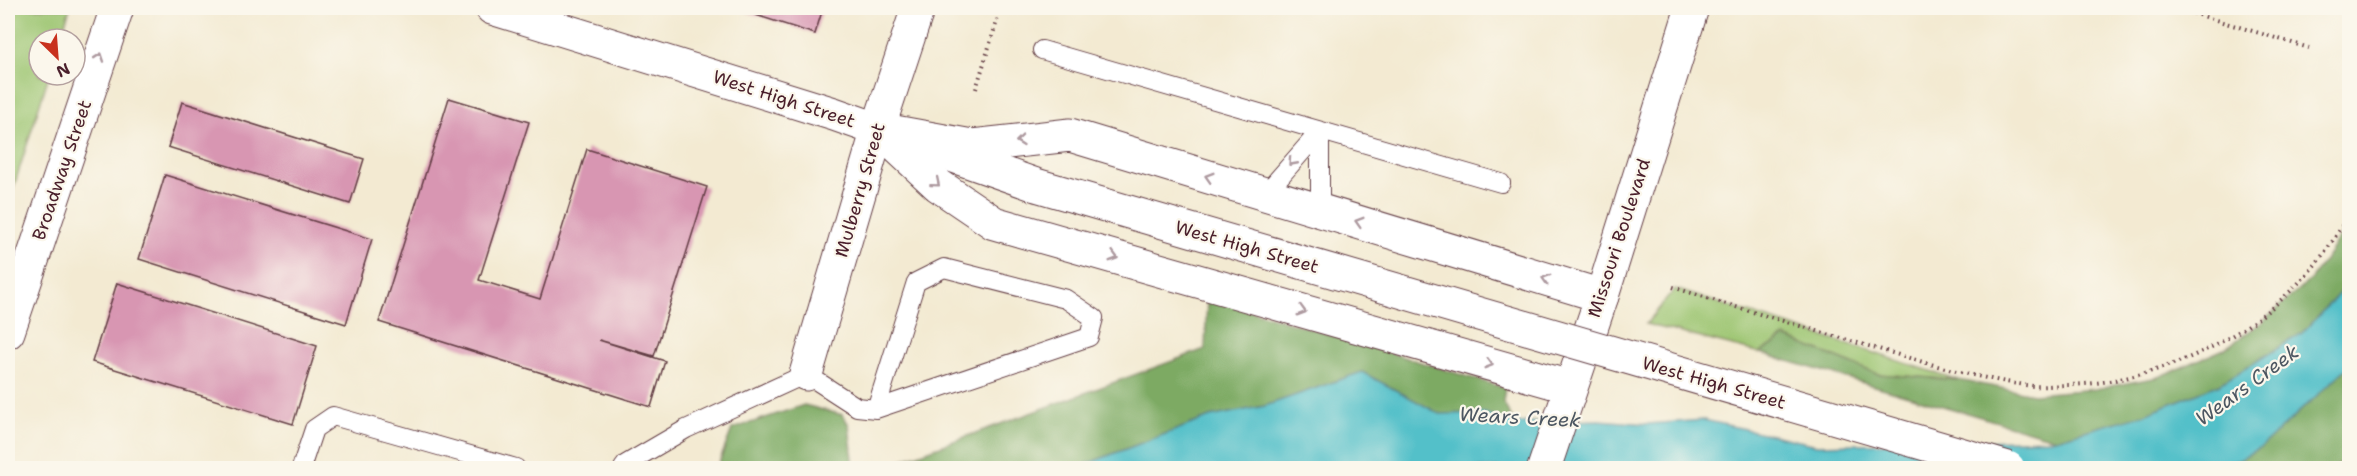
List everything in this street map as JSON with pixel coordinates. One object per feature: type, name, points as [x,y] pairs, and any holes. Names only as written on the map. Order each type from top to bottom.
[{"type":"street","name":"Broadway Street","points":[[8,332],[117,8]]},
{"type":"street","name":"West High Street","points":[[492,8],[878,129],[1036,185],[2008,468]]},
{"type":"street","name":"Mulberry Street","points":[[806,374],[878,129],[918,8]]},
{"type":"street","name":"Missouri Boulevard","points":[[1544,468],[1602,296],[1692,8]]},
{"type":"street","points":[[878,129],[972,146],[1070,135],[1602,296]]},
{"type":"street","points":[[878,129],[938,185],[994,223],[1570,387]]},
{"type":"lane","points":[[1042,50],[1501,183]]},
{"type":"lane","points":[[1265,194],[1320,131]]},
{"type":"lane","points":[[1320,131],[1320,211]]},
{"type":"lane","points":[[623,468],[626,464],[686,429],[806,374],[857,407],[876,409],[1089,337],[1094,318],[1066,299],[944,268],[916,282],[876,409]]},
{"type":"lane","points":[[301,468],[314,429],[333,416],[516,468]]},
{"type":"path","points":[[976,89],[1001,8]]},
{"type":"path","points":[[2176,8],[2309,48]]},
{"type":"path","points":[[1673,287],[1822,333],[1961,372],[2034,386],[2097,384],[2158,370],[2221,343],[2261,315],[2307,274],[2341,228],[2349,211]]},
{"type":"green space","points":[[8,8],[70,8],[64,27],[27,27],[27,87],[45,87],[8,205]]},
{"type":"green space","points":[[2349,224],[2349,283],[2301,334],[2220,384],[2142,415],[2056,439],[1760,353],[1785,337],[1877,374],[1958,380],[2033,394],[2095,389],[2159,377],[2224,349],[2265,320],[2311,279]]},
{"type":"green space","points":[[1675,289],[1958,380],[1877,374],[1785,337],[1760,353],[1646,324]]},
{"type":"green space","points":[[1207,297],[1505,388],[1503,402],[1514,423],[1484,413],[1440,414],[1362,372],[1265,406],[1210,417],[1076,468],[880,468],[1205,349]]},
{"type":"green space","points":[[2349,366],[2349,456],[2333,468],[2223,468],[2261,447]]},
{"type":"green space","points":[[804,405],[843,415],[849,425],[854,468],[717,468],[732,429]]},
{"type":"water","name":"Wears Creek","points":[[2349,283],[2349,366],[2261,447],[2223,468],[1076,468],[1210,417],[1265,406],[1362,372],[1440,414],[1484,413],[1514,423],[1599,420],[1648,424],[1704,420],[1817,445],[2056,439],[2142,415],[2220,384],[2301,334]]},
{"type":"building","points":[[734,8],[823,8],[815,34]]},
{"type":"building","points":[[449,98],[529,122],[479,280],[540,299],[587,149],[707,187],[654,356],[599,340],[665,361],[651,407],[379,322]]},
{"type":"building","points":[[182,102],[364,159],[350,204],[168,147]]},
{"type":"building","points":[[165,175],[372,239],[346,324],[139,259]]},
{"type":"building","points":[[117,283],[317,346],[293,424],[92,362]]}]
